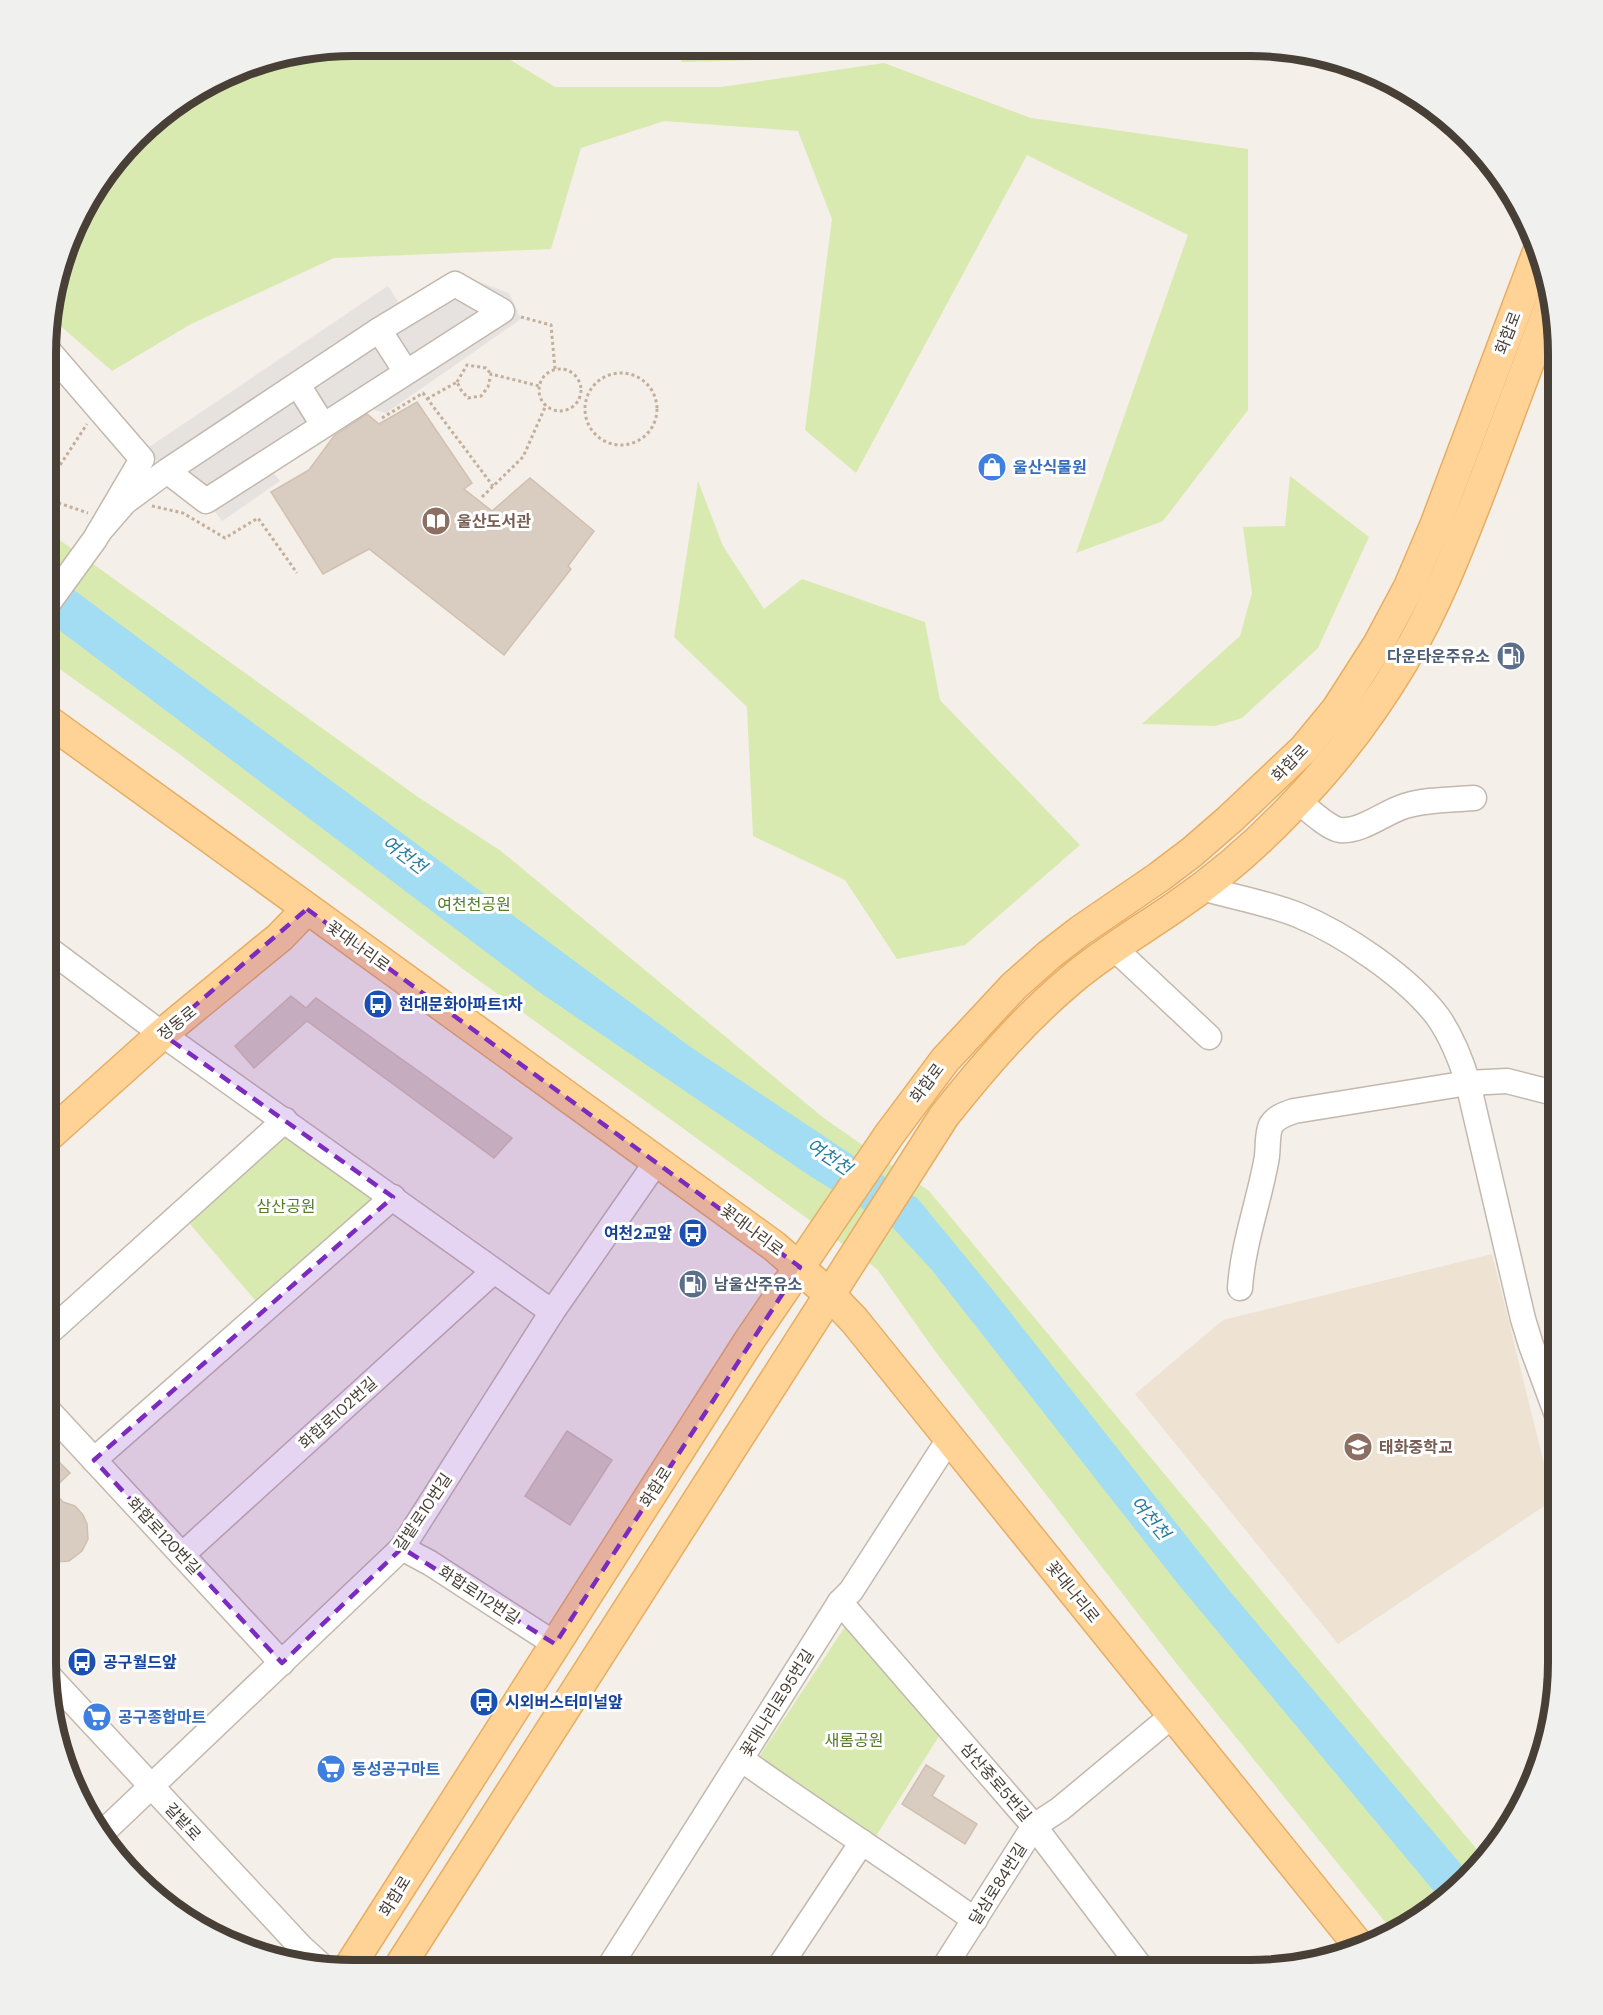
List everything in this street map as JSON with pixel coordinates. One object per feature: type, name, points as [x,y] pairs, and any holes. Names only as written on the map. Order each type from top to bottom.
[{"type":"main road","name":"화합로","points":[[354,1960],[749,1341],[889,1135],[945,1060],[1014,986],[1049,955],[1080,931],[1159,878],[1268,786],[1304,749],[1337,709],[1378,645],[1413,577],[1435,526],[1534,264]]},
{"type":"main road","name":"화합로","points":[[405,1960],[944,1116],[1008,1041],[1072,980],[1114,948],[1202,888],[1252,846],[1298,801],[1361,726],[1404,659],[1435,602],[1462,538],[1545,318]]},
{"type":"main road","name":"꽃대나리로","points":[[56,727],[774,1246],[829,1294],[854,1320],[1355,1940]]},
{"type":"main road","name":"정동로","points":[[56,1129],[162,1034],[280,937],[307,909]]},
{"type":"street","points":[[100,530],[125,502],[167,471],[379,330],[455,284],[502,311],[206,501],[167,471]]},
{"type":"street","points":[[379,330],[406,372]]},
{"type":"street","points":[[56,359],[142,459],[100,530],[56,592]]},
{"type":"street","points":[[298,385],[323,425]]},
{"type":"street","points":[[1298,801],[1333,828],[1341,830],[1355,828],[1402,807],[1420,802],[1474,798]]},
{"type":"street","points":[[1202,888],[1299,915],[1366,953],[1420,997],[1438,1018],[1459,1053],[1468,1083],[1523,1319],[1548,1391]]},
{"type":"street","points":[[1114,948],[1209,1037]]},
{"type":"street","points":[[56,954],[162,1034],[552,1312]]},
{"type":"street","points":[[1240,1288],[1241,1264],[1267,1158],[1270,1127],[1275,1120],[1294,1111],[1468,1083],[1507,1081],[1548,1094]]},
{"type":"street","points":[[56,1326],[285,1120]]},
{"type":"street","name":"갈밭로10번길","points":[[107,1828],[402,1548],[552,1312],[657,1161]]},
{"type":"street","points":[[94,1460],[393,1197]]},
{"type":"street","name":"화합로102번길","points":[[182,1555],[494,1271]]},
{"type":"street","name":"화합로120번길","points":[[56,1420],[282,1663]]},
{"type":"street","name":"꽃대나리로95번길","points":[[614,1960],[840,1602],[852,1592],[949,1438]]},
{"type":"street","name":"화합로112번길","points":[[402,1548],[430,1563],[555,1644]]},
{"type":"street","name":"삼산중로5번길","points":[[840,1602],[1034,1826],[1132,1960]]},
{"type":"street","name":"갈밭로","points":[[56,1684],[311,1956]]},
{"type":"street","name":"달삼로84번길","points":[[949,1960],[1034,1826],[1060,1809],[1173,1715]]},
{"type":"street","points":[[741,1759],[975,1920]]},
{"type":"street","points":[[783,1960],[862,1842]]},
{"type":"path","points":[[502,311],[551,325],[555,369]]},
{"type":"path","points":[[427,399],[458,381],[467,365],[486,368],[491,374],[539,386]]},
{"type":"path","points":[[555,369],[566,369],[578,377],[582,391],[579,400],[570,409],[555,411],[540,397],[539,386],[542,378],[555,369]]},
{"type":"path","points":[[458,381],[461,390],[468,398],[481,396],[488,387],[491,374]]},
{"type":"path","points":[[632,374],[651,389],[656,400],[657,411],[648,433],[639,441],[627,445],[616,445],[604,441],[595,434],[588,424],[585,401],[590,390],[608,375],[632,374]]},
{"type":"path","points":[[382,418],[423,393],[493,486]]},
{"type":"path","points":[[579,400],[585,401]]},
{"type":"path","points":[[482,497],[524,457],[546,405]]},
{"type":"path","points":[[56,472],[87,423]]},
{"type":"path","points":[[56,504],[100,530]]},
{"type":"path","points":[[144,505],[183,513],[225,538],[258,518],[297,573]]},
{"type":"highlighted area","points":[[307,909],[800,1267],[555,1644],[402,1548],[282,1663],[94,1460],[393,1197],[162,1034]]},
{"type":"shaded area","points":[[455,273],[509,293],[521,319],[386,413],[356,405],[272,471],[280,481],[222,521],[214,510],[171,487],[149,447],[388,286],[399,303]]},
{"type":"shaded area","name":"태화중학교","points":[[1492,1254],[1548,1480],[1548,1503],[1338,1644],[1135,1394],[1223,1320]]},
{"type":"green space","points":[[334,56],[504,56],[555,87],[721,87],[884,63],[1031,118],[1248,149],[1248,410],[1163,521],[1076,553],[1188,235],[1027,155],[856,473],[805,430],[832,219],[798,131],[664,121],[581,148],[551,249],[334,258],[191,324],[112,371],[57,323],[61,296],[71,258],[95,205],[130,157],[172,117],[222,86],[258,71],[296,61]]},
{"type":"green space","points":[[679,56],[756,56],[759,60],[682,62]]},
{"type":"green space","points":[[1290,476],[1369,537],[1318,648],[1242,718],[1215,726],[1142,724],[1240,636],[1252,593],[1243,527],[1285,526]]},
{"type":"green space","points":[[698,481],[723,546],[764,609],[802,579],[925,622],[940,700],[1080,845],[965,945],[897,959],[845,880],[753,836],[747,707],[674,637]]},
{"type":"green space","points":[[1548,530],[1548,558],[1545,553]]},
{"type":"green space","name":"여천천공원","points":[[56,537],[418,797],[501,851],[825,1119],[929,1191],[1479,1852],[1431,1898],[1388,1925],[1176,1663],[935,1351],[877,1269],[463,969],[182,756],[56,666]]},
{"type":"green space","name":"삼산공원","points":[[286,1127],[384,1197],[260,1306],[184,1217]]},
{"type":"green space","name":"새롬공원","points":[[852,1616],[946,1725],[871,1844],[753,1766]]},
{"type":"water","name":"여천천","points":[[56,577],[692,1048],[918,1199],[992,1289],[1228,1589],[1464,1868],[1460,1872],[1436,1894],[1178,1584],[931,1269],[892,1227],[810,1176],[542,994],[56,628]]},
{"type":"building","name":"울산도서관","points":[[417,402],[472,483],[464,489],[492,511],[530,478],[594,531],[568,566],[571,569],[504,655],[369,549],[323,574],[271,492],[309,470],[334,436],[367,414],[379,424]]},
{"type":"building","points":[[291,996],[306,1008],[316,998],[512,1138],[494,1158],[307,1021],[254,1068],[235,1046]]},
{"type":"building","points":[[567,1431],[612,1460],[570,1525],[525,1496]]},
{"type":"building","points":[[56,1459],[70,1473],[56,1486]]},
{"type":"building","points":[[56,1494],[63,1502],[75,1506],[87,1524],[88,1539],[82,1551],[69,1561],[56,1562]]},
{"type":"building","points":[[926,1765],[944,1776],[932,1796],[977,1824],[965,1844],[902,1804]]},
{"type":"place","name":"울산식물원","points":[[992,467]]},
{"type":"place","name":"울산도서관","points":[[436,521]]},
{"type":"place","name":"다운타운주유소","points":[[1511,656]]},
{"type":"place","name":"현대문화아파트1차","points":[[378,1004]]},
{"type":"place","name":"여천2교앞","points":[[693,1233]]},
{"type":"place","name":"남울산주유소","points":[[693,1284]]},
{"type":"place","name":"태화중학교","points":[[1358,1447]]},
{"type":"place","name":"공구월드앞","points":[[82,1662]]},
{"type":"place","name":"시외버스터미널앞","points":[[484,1702]]},
{"type":"place","name":"공구종합마트","points":[[97,1717]]},
{"type":"place","name":"동성공구마트","points":[[331,1769]]}]
